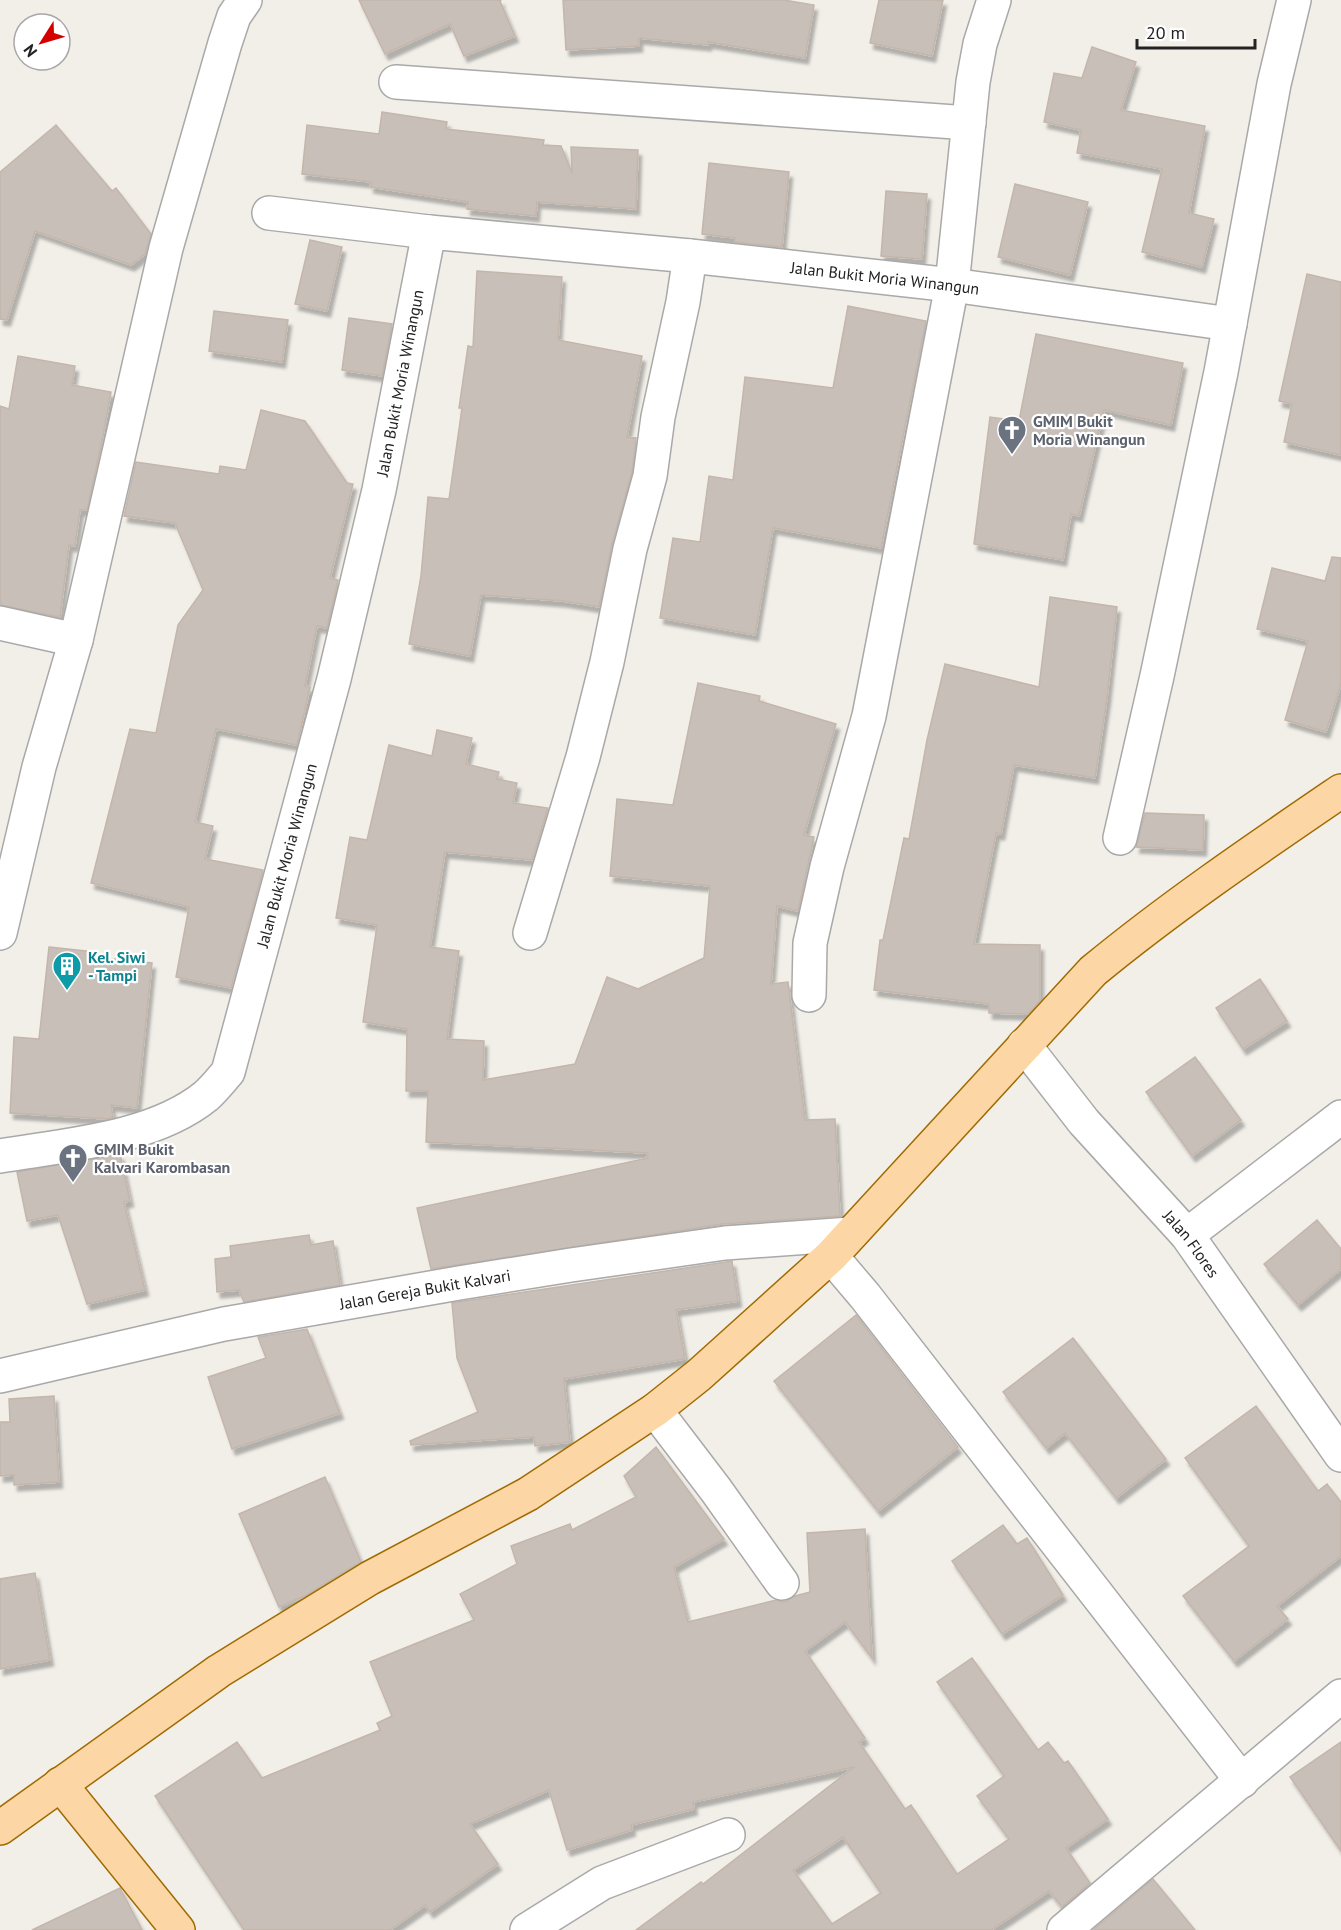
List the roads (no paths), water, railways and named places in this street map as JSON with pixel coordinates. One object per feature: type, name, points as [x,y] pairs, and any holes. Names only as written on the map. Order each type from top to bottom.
[{"type":"main road","points":[[0,1828],[219,1671],[370,1578],[528,1494],[655,1410],[699,1375],[841,1245],[1093,971],[1140,933],[1226,870],[1341,791]]},
{"type":"main road","points":[[60,1784],[178,1930]]},
{"type":"street","points":[[0,933],[39,767],[76,640],[166,248],[225,43],[234,16],[245,0]]},
{"type":"street","points":[[809,995],[810,943],[827,867],[869,716],[952,285],[973,82],[980,44],[994,0]]},
{"type":"street","points":[[1120,838],[1157,676],[1230,324],[1274,84],[1294,0]]},
{"type":"street","points":[[396,82],[969,123]]},
{"type":"street","points":[[268,213],[429,232]]},
{"type":"street","name":"Jalan Bukit Moria Winangun","points":[[0,1156],[102,1139],[140,1130],[179,1113],[206,1096],[228,1072],[334,679],[379,490],[429,232],[690,256],[952,285],[1230,324]]},
{"type":"street","points":[[530,933],[583,757],[607,662],[630,549],[650,476],[657,417],[683,303],[690,256]]},
{"type":"street","points":[[0,623],[76,640]]},
{"type":"street","name":"Jalan Flores","points":[[1024,1045],[1084,1122],[1187,1235],[1339,1447]]},
{"type":"street","points":[[1187,1235],[1341,1117]]},
{"type":"street","name":"Jalan Gereja Bukit Kalvari","points":[[1,1375],[224,1324],[503,1276],[725,1243],[841,1245]]},
{"type":"street","points":[[841,1245],[865,1296],[1242,1781]]},
{"type":"street","points":[[655,1410],[716,1490],[782,1583]]},
{"type":"street","points":[[1064,1930],[1341,1696]]},
{"type":"street","points":[[527,1930],[602,1883],[728,1835]]},
{"type":"place","name":"GMIM Bukit Moria Winangun","points":[[1012,456]]},
{"type":"place","name":"Kel. Siwi - Tampi","points":[[67,992]]},
{"type":"place","name":"GMIM Bukit Kalvari Karombasan","points":[[73,1184]]}]
